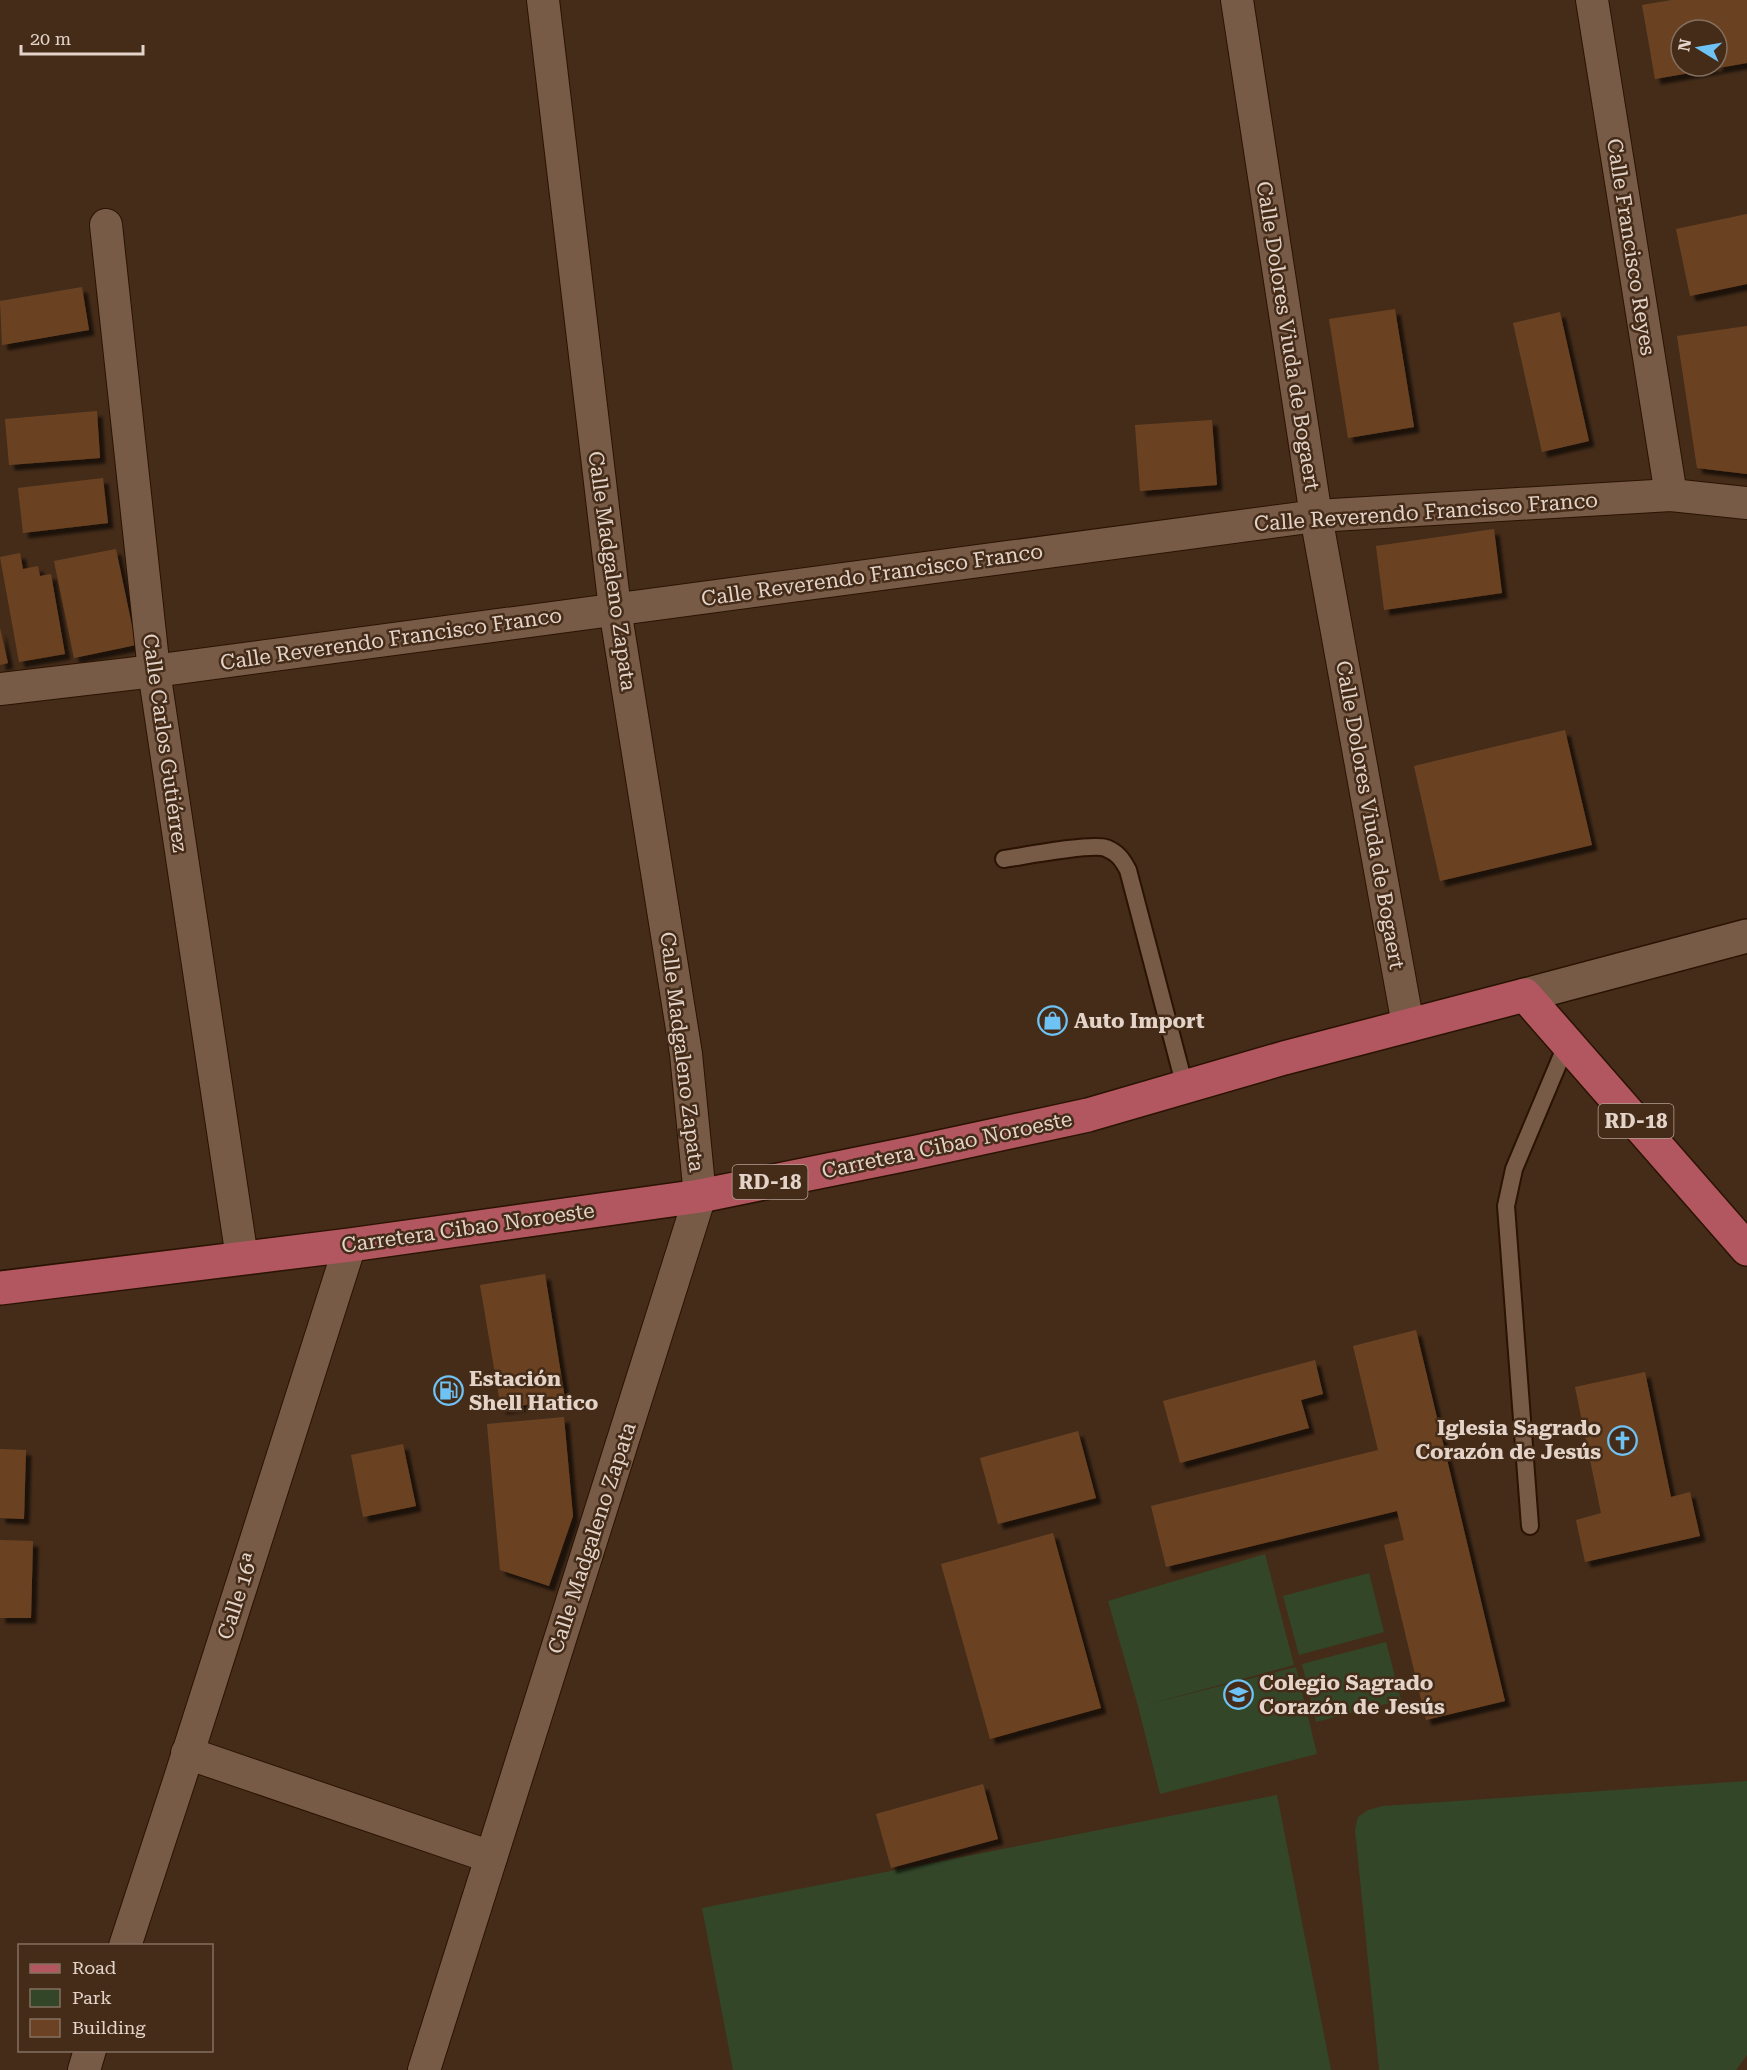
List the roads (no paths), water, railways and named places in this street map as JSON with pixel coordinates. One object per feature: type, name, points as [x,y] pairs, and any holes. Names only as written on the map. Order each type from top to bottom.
[{"type":"main road","name":"RD-18","points":[[1747,936],[1525,995],[1747,1249]]},
{"type":"main road","name":"Carretera Cibao Noroeste","points":[[0,1288],[350,1245],[700,1196],[1088,1115],[1408,1025],[1525,995]]},
{"type":"street","name":"Calle Madgaleno Zapata","points":[[424,2070],[700,1196],[686,1054],[615,609],[543,0]]},
{"type":"street","name":"Calle Dolores Viuda de Bogaert","points":[[1237,0],[1316,516],[1408,1025]]},
{"type":"street","name":"Calle Francisco Reyes","points":[[1592,0],[1671,495]]},
{"type":"street","name":"Calle Carlos Gutiérrez","points":[[106,225],[154,671],[242,1258]]},
{"type":"street","name":"Calle Reverendo Francisco Franco","points":[[0,689],[154,671],[1316,516],[1671,495],[1747,503]]},
{"type":"street","name":"Calle 16ª","points":[[126,1944],[350,1245]]},
{"type":"street","points":[[187,1753],[491,1857]]},
{"type":"street","points":[[84,2070],[89,2052]]},
{"type":"lane","points":[[1004,859],[1104,847],[1120,856],[1128,870],[1185,1087]]},
{"type":"lane","points":[[1530,1526],[1506,1206],[1514,1168],[1568,1043]]},
{"type":"place","name":"Auto Import","points":[[1053,1021]]},
{"type":"place","name":"Estación Shell Hatico","points":[[448,1391]]},
{"type":"place","name":"Iglesia Sagrado Corazón de Jesús","points":[[1622,1440]]},
{"type":"place","name":"Colegio Sagrado Corazón de Jesús","points":[[1238,1695]]}]
